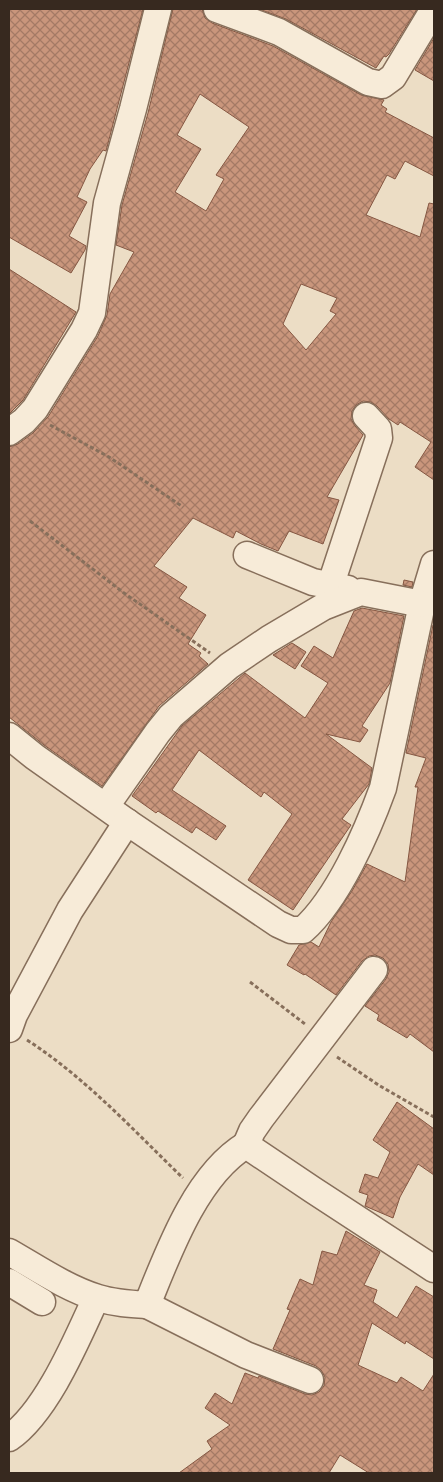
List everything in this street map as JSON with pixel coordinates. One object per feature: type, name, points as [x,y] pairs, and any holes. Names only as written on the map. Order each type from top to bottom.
[{"type":"street","points":[[9,432],[30,415],[84,330],[92,313],[107,203],[158,9]]},
{"type":"street","points":[[217,9],[279,32],[368,82],[382,85],[393,77],[434,9]]},
{"type":"street","points":[[330,587],[379,438],[378,429],[366,416]]},
{"type":"street","points":[[247,555],[330,587],[422,604]]},
{"type":"street","points":[[9,736],[35,757],[127,822],[278,924],[291,930],[302,930],[312,922],[335,890],[355,853],[377,804],[384,782],[422,604],[434,564]]},
{"type":"street","points":[[106,806],[171,716],[229,666],[323,607],[361,592]]},
{"type":"street","points":[[10,1021],[70,910],[127,822]]},
{"type":"street","points":[[147,1305],[168,1252],[200,1194],[221,1165],[232,1154],[246,1145],[252,1130],[374,970]]},
{"type":"street","points":[[246,1145],[434,1269]]},
{"type":"street","points":[[9,1252],[43,1272],[96,1298],[127,1304],[147,1305],[246,1355],[310,1380]]},
{"type":"street","points":[[9,1282],[42,1302]]},
{"type":"street","points":[[9,1438],[25,1424],[43,1400],[66,1361],[96,1298]]},
{"type":"path","points":[[30,415],[109,457],[183,508]]},
{"type":"path","points":[[30,521],[124,593],[229,666]]},
{"type":"path","points":[[250,982],[380,1086],[434,1117]]},
{"type":"path","points":[[10,1021],[70,1070],[200,1194]]},
{"type":"building","points":[[9,9],[143,9],[106,151],[103,150],[90,169],[77,197],[87,202],[69,236],[86,246],[71,273],[9,237]]},
{"type":"building","points":[[173,9],[202,9],[205,18],[212,23],[273,46],[361,95],[384,100],[381,105],[387,109],[385,112],[434,138],[434,176],[405,161],[395,179],[387,175],[366,215],[420,237],[429,203],[434,204],[434,480],[415,467],[431,442],[400,422],[398,425],[389,419],[371,402],[363,401],[356,405],[352,411],[351,419],[363,435],[327,497],[339,500],[323,544],[289,531],[278,551],[236,531],[233,538],[193,518],[154,566],[187,587],[179,598],[206,615],[188,644],[201,653],[199,656],[208,664],[159,706],[102,786],[44,745],[9,717],[9,447],[18,444],[33,433],[48,417],[98,336],[107,315],[110,294],[134,252],[116,245],[122,205],[148,113]],"holes":[[[200,94],[249,127],[216,175],[224,179],[206,211],[175,192],[201,149],[177,135]],[[301,284],[337,298],[330,311],[336,314],[306,350],[283,324]]]},
{"type":"building","points":[[259,9],[417,9],[389,54],[386,57],[384,56],[376,68],[286,19]]},
{"type":"building","points":[[434,38],[434,81],[415,70]]},
{"type":"building","points":[[9,269],[76,312],[23,400],[9,414]]},
{"type":"building","points":[[404,580],[413,582],[412,587],[403,585]]},
{"type":"building","points":[[362,608],[404,616],[390,683],[362,726],[368,730],[360,742],[326,734],[372,768],[369,784],[342,819],[351,825],[293,910],[248,880],[292,814],[264,792],[261,797],[199,750],[172,790],[226,826],[216,840],[196,827],[192,833],[158,811],[156,813],[132,796],[182,726],[245,673],[305,718],[328,683],[301,666],[314,646],[333,658],[354,611]]},
{"type":"building","points":[[433,625],[434,1052],[410,1034],[407,1038],[377,1020],[379,1015],[365,1006],[386,979],[389,972],[388,964],[383,958],[375,955],[369,956],[362,961],[336,995],[305,974],[287,965],[299,945],[311,942],[319,947],[331,922],[367,864],[405,882],[418,787],[415,787],[426,758],[406,753]]},
{"type":"building","points":[[292,643],[306,652],[295,669],[273,655]]},
{"type":"building","points":[[397,1102],[434,1129],[434,1175],[418,1164],[400,1197],[393,1218],[365,1206],[368,1195],[359,1192],[365,1174],[378,1178],[390,1152],[373,1140]]},
{"type":"building","points":[[346,1231],[380,1252],[364,1285],[377,1290],[373,1302],[397,1318],[416,1286],[434,1297],[434,1359],[406,1341],[405,1344],[372,1323],[358,1365],[397,1383],[401,1377],[423,1391],[434,1374],[434,1473],[369,1473],[340,1455],[329,1473],[179,1473],[212,1449],[207,1441],[230,1425],[205,1408],[215,1393],[232,1404],[245,1373],[258,1378],[259,1376],[305,1394],[312,1395],[319,1392],[324,1386],[325,1377],[316,1366],[273,1349],[290,1310],[287,1309],[300,1279],[313,1285],[322,1251],[337,1255]]}]
